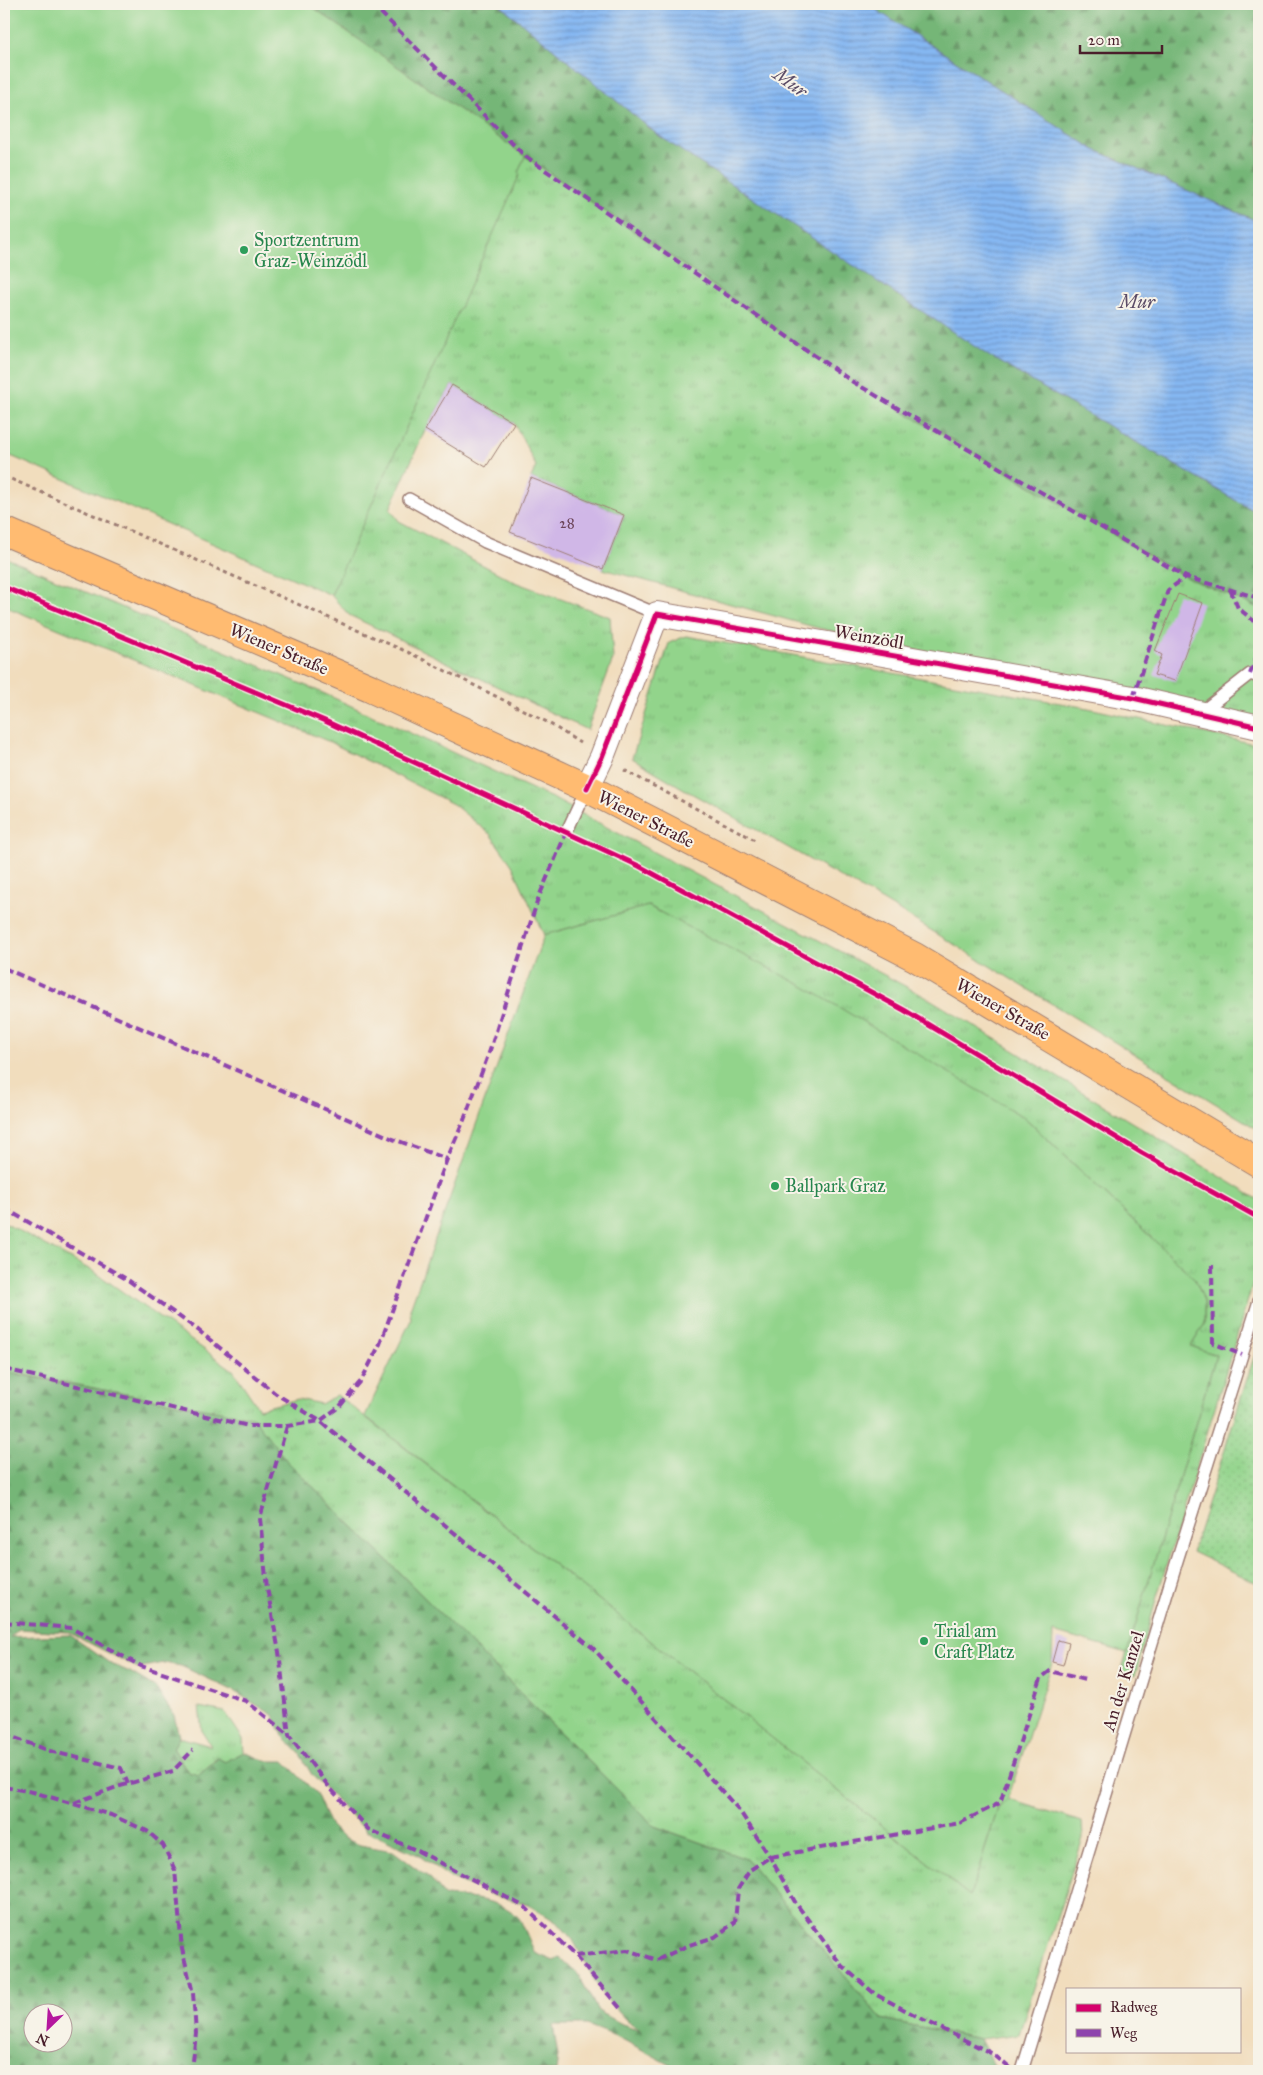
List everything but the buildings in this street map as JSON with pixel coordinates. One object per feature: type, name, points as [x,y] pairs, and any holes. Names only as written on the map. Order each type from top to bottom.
[{"type":"main road","name":"Wiener Straße","points":[[4,531],[370,688],[587,788],[915,957],[1259,1163]]},
{"type":"street","name":"Weinzödl","points":[[657,614],[1133,698],[1259,727]]},
{"type":"street","points":[[587,788],[602,757],[657,614]]},
{"type":"lane","points":[[409,499],[485,542],[657,614]]},
{"type":"lane","points":[[1199,713],[1250,674],[1259,676]]},
{"type":"lane","points":[[567,831],[587,788]]},
{"type":"lane","name":"An der Kanzel","points":[[1022,2071],[1176,1564],[1259,1301]]},
{"type":"green space","name":"Sportzentrum Graz-Weinzödl","points":[[4,4],[308,4],[525,156],[518,173],[520,174],[331,595],[4,453]]},
{"type":"green space","points":[[308,4],[499,4],[658,135],[989,356],[1259,514],[1259,608],[1186,577],[853,382]]},
{"type":"green space","points":[[867,4],[1259,4],[1259,222],[1093,149]]},
{"type":"green space","points":[[525,156],[853,382],[1186,577],[1259,608],[1259,727],[818,628],[603,569],[624,515],[531,478],[536,466],[514,423],[452,385],[425,430],[390,509],[399,521],[517,583],[610,617],[613,659],[587,730],[349,615],[331,595]]},
{"type":"green space","points":[[4,557],[323,693],[554,799],[933,1001],[1259,1200],[1259,1264],[1158,1593],[1135,1676],[1121,1672],[1216,1355],[1191,1346],[1204,1325],[1204,1301],[1195,1279],[1025,1118],[649,906],[544,935],[512,865],[490,834],[453,804],[330,742],[4,606]]},
{"type":"green space","points":[[686,636],[1088,708],[1259,745],[1259,1130],[883,901],[632,758],[669,643]]},
{"type":"green space","name":"Ballpark Graz","points":[[648,906],[805,987],[1025,1118],[1195,1279],[1204,1301],[1204,1325],[1191,1346],[1216,1355],[1127,1653],[1053,1632],[1052,1663],[1008,1799],[998,1808],[970,1896],[588,1591],[365,1416],[411,1320],[410,1309],[544,935]]},
{"type":"green space","points":[[4,1222],[96,1273],[233,1370],[259,1409],[298,1399],[321,1404],[337,1395],[588,1591],[970,1896],[998,1808],[1008,1799],[1082,1822],[1083,1838],[1019,2034],[980,2039],[881,2019],[746,1859],[654,1826],[286,1460],[253,1418],[4,1371]]},
{"type":"green space","points":[[1259,1341],[1259,1584],[1192,1552]]},
{"type":"green space","points":[[4,1372],[253,1417],[286,1460],[654,1826],[746,1859],[881,2019],[980,2039],[997,2071],[682,2071],[618,2037],[587,2025],[553,2025],[558,2056],[556,2071],[4,2071]],"holes":[[[19,1629],[68,1632],[138,1668],[164,1663],[181,1666],[232,1690],[273,1715],[283,1736],[300,1754],[312,1775],[366,1831],[418,1855],[449,1877],[495,1896],[528,1904],[559,1924],[573,1940],[602,1994],[626,2020],[641,2030],[622,2024],[598,2011],[578,1974],[560,1957],[554,1961],[535,1953],[519,1918],[512,1912],[494,1903],[445,1896],[431,1879],[393,1851],[360,1845],[343,1838],[330,1825],[316,1793],[284,1761],[266,1761],[244,1752],[225,1762],[218,1758],[199,1775],[188,1772],[173,1748],[179,1737],[174,1715],[155,1687],[130,1672],[111,1664],[70,1635],[10,1637]]]},
{"type":"green space","points":[[199,1707],[225,1712],[243,1739],[244,1752],[225,1762],[217,1758],[199,1775],[188,1772],[173,1748],[179,1737],[211,1746],[202,1732]]},
{"type":"water","name":"Mur","points":[[499,4],[867,4],[1093,149],[1259,222],[1259,514],[989,356],[658,135]]},
{"type":"marked path","points":[[372,4],[525,156],[853,382],[1186,577],[1259,598]]},
{"type":"marked path","points":[[1133,698],[1168,590],[1186,577]]},
{"type":"marked path","points":[[1230,589],[1238,608],[1259,625]]},
{"type":"marked path","points":[[1250,674],[1259,650]]},
{"type":"marked path","points":[[4,1369],[249,1426],[287,1426],[320,1421],[340,1406],[361,1381],[380,1344],[447,1159],[464,1120],[490,1050],[538,899],[567,831]]},
{"type":"marked path","points":[[4,968],[393,1139],[447,1159]]},
{"type":"marked path","points":[[4,1208],[128,1280],[198,1330],[276,1394],[320,1421],[593,1648],[739,1810],[770,1857],[795,1902],[842,1966],[875,1994],[993,2054],[1013,2071]]},
{"type":"marked path","points":[[1212,1265],[1213,1343],[1242,1355]]},
{"type":"marked path","points":[[287,1426],[260,1518],[267,1588],[279,1652],[289,1735],[330,1788],[369,1830],[416,1850],[525,1907],[575,1956],[621,2009]]},
{"type":"marked path","points":[[4,1622],[71,1628],[141,1666],[246,1701],[289,1735]]},
{"type":"marked path","points":[[575,1956],[627,1950],[657,1960],[689,1945],[715,1937],[735,1922],[738,1889],[750,1870],[770,1857],[960,1823],[1000,1803],[1041,1678],[1050,1671],[1085,1680]]},
{"type":"marked path","points":[[4,1734],[53,1752],[121,1768],[128,1784]]},
{"type":"marked path","points":[[74,1803],[117,1787],[173,1771],[193,1750]]},
{"type":"marked path","points":[[4,1787],[33,1792],[111,1815],[147,1831],[163,1845],[175,1870],[182,1949],[193,1993],[196,2033],[192,2071]]},
{"type":"cycle path","points":[[4,587],[325,721],[639,866],[904,1010],[1142,1153],[1259,1218]]},
{"type":"cycle path","points":[[587,788],[602,757],[657,614],[1133,698],[1259,727]]},
{"type":"place","name":"Sportzentrum Graz-Weinzödl","points":[[244,250]]},
{"type":"place","name":"Ballpark Graz","points":[[775,1186]]},
{"type":"place","name":"Trial am Craft Platz","points":[[924,1641]]}]
